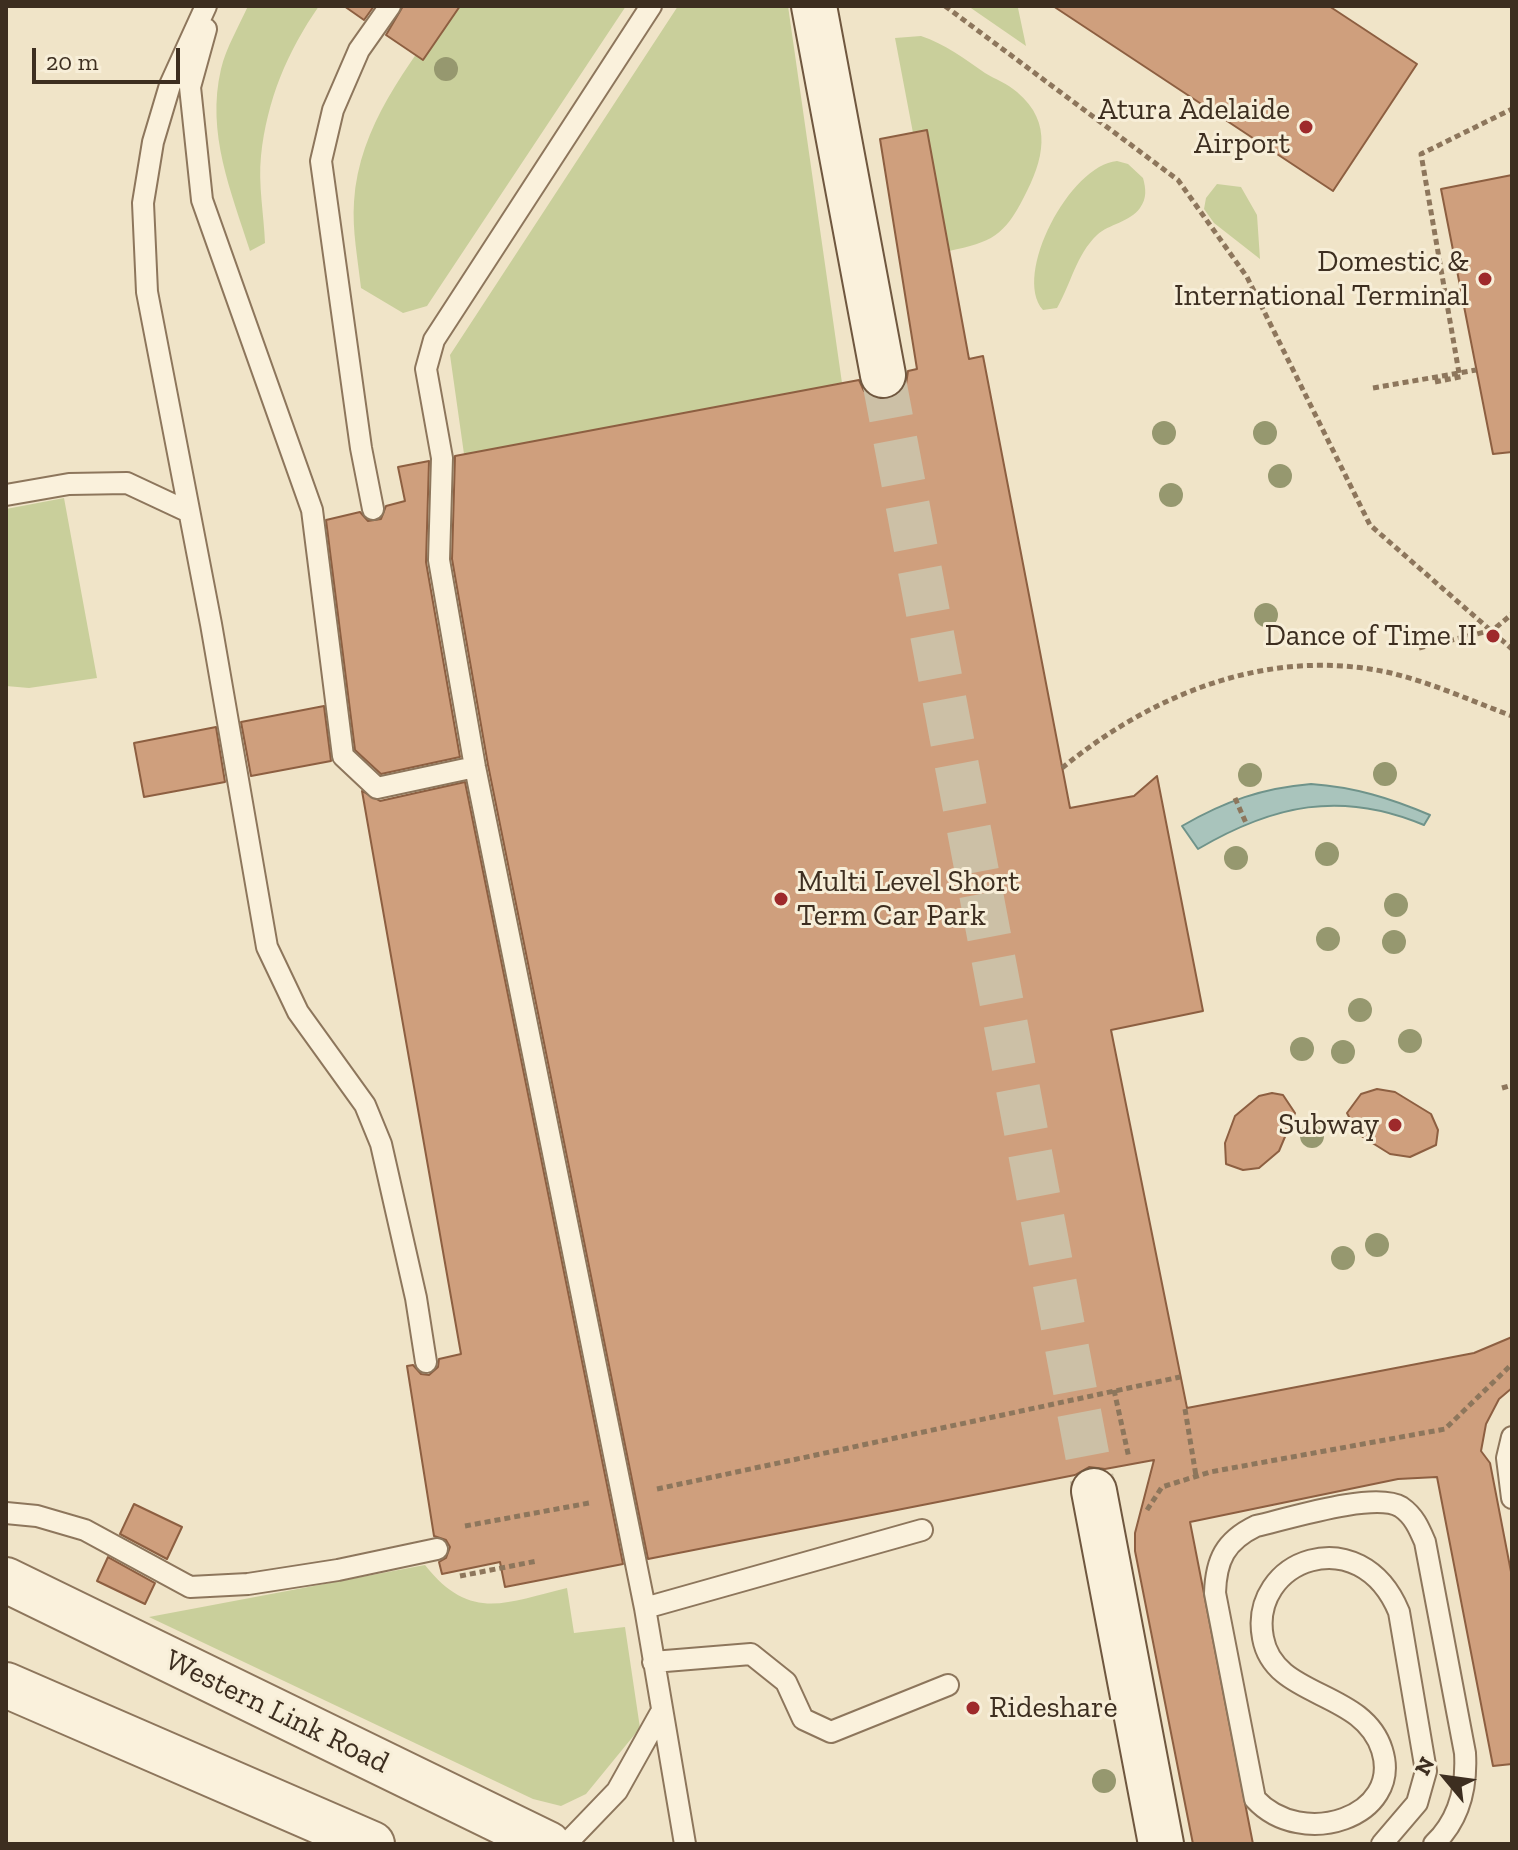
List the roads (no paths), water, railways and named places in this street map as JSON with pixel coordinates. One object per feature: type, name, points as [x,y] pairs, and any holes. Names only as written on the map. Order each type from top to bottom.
[{"type":"street","points":[[814,6],[883,375]]},
{"type":"street","points":[[1094,1491],[1161,1844]]},
{"type":"street","name":"Western Link Road","points":[[6,1580],[548,1844]]},
{"type":"street","points":[[6,1685],[372,1844]]},
{"type":"lane","points":[[209,6],[170,85],[153,142],[143,203],[147,292],[267,947],[298,1012],[365,1105],[381,1144],[416,1298],[426,1362]]},
{"type":"lane","points":[[209,6],[190,87],[202,200],[312,510],[343,756],[377,788],[475,767]]},
{"type":"lane","points":[[373,509],[361,448],[321,161],[333,110],[359,50],[390,6]]},
{"type":"lane","points":[[651,6],[434,340],[426,369],[442,458],[439,560],[475,767],[645,1608],[660,1714],[685,1844]]},
{"type":"lane","points":[[6,495],[69,484],[127,483],[189,512]]},
{"type":"lane","points":[[1512,1437],[1507,1458],[1512,1498]]},
{"type":"lane","points":[[1382,1844],[1417,1803],[1426,1771],[1399,1612],[1390,1590],[1372,1571],[1351,1560],[1321,1557],[1299,1565],[1279,1580],[1269,1599],[1263,1638],[1271,1659],[1287,1676],[1361,1716],[1375,1732],[1383,1754],[1382,1783],[1370,1805],[1353,1824],[1333,1833],[1311,1834],[1275,1821],[1255,1799],[1215,1593],[1216,1568],[1224,1550],[1238,1534],[1256,1526],[1377,1501],[1399,1506],[1414,1519],[1425,1542],[1465,1753],[1466,1776],[1462,1798],[1451,1824],[1434,1844]]},
{"type":"lane","points":[[6,1513],[37,1516],[85,1530],[190,1587],[248,1584],[338,1570],[437,1549]]},
{"type":"lane","points":[[645,1608],[922,1530]]},
{"type":"lane","points":[[653,1662],[751,1654],[786,1682],[803,1719],[831,1732],[948,1685]]},
{"type":"lane","points":[[566,1844],[617,1791],[660,1714]]},
{"type":"water","points":[[1311,784],[1372,794],[1430,815],[1424,825],[1394,814],[1364,808],[1308,807],[1253,822],[1198,849],[1182,826],[1245,797]]},
{"type":"tunnel","points":[[883,375],[1094,1491]]},
{"type":"place","name":"Atura Adelaide Airport","points":[[1306,127]]},
{"type":"place","name":"Domestic & International Terminal","points":[[1485,279]]},
{"type":"place","name":"Dance of Time II","points":[[1493,636]]},
{"type":"place","name":"Multi Level Short Term Car Park","points":[[781,899]]},
{"type":"place","name":"Subway","points":[[1395,1125]]},
{"type":"place","name":"Rideshare","points":[[973,1708]]}]
